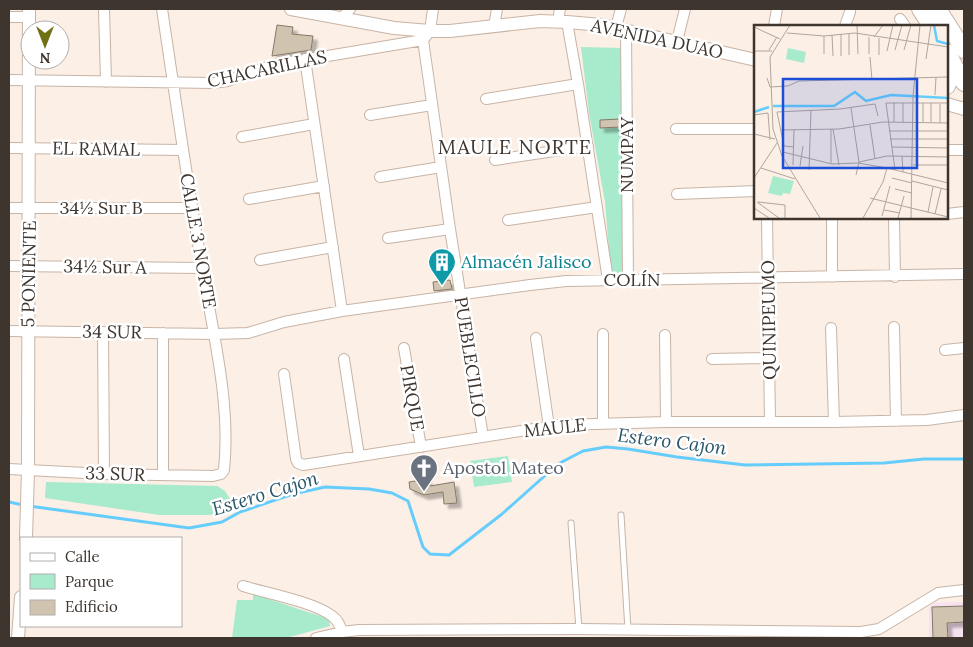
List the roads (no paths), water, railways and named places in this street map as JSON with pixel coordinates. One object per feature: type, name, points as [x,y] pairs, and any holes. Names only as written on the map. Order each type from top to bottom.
[{"type":"main road","points":[[920,9],[930,25]]},
{"type":"main road","points":[[938,9],[944,25]]},
{"type":"main road","points":[[948,37],[964,83]]},
{"type":"main road","points":[[948,84],[953,72],[954,54]]},
{"type":"street","points":[[104,9],[106,82]]},
{"type":"street","name":"CALLE 3 NORTE","points":[[162,9],[183,150],[214,334],[224,420],[224,465],[221,474]]},
{"type":"street","name":"AVENIDA DUAO","points":[[290,9],[346,13],[394,28],[426,35],[562,17],[754,60]]},
{"type":"street","name":"PUEBLECILLO","points":[[433,9],[426,35],[432,105],[483,437]]},
{"type":"street","points":[[494,27],[497,9]]},
{"type":"street","name":"NUMPAY","points":[[621,9],[628,280]]},
{"type":"street","points":[[676,41],[684,9]]},
{"type":"street","points":[[774,25],[777,9]]},
{"type":"street","points":[[845,25],[850,12]]},
{"type":"street","points":[[9,17],[29,13]]},
{"type":"street","name":"5 PONIENTE","points":[[26,537],[30,148],[29,13]]},
{"type":"street","points":[[562,17],[578,84],[608,280]]},
{"type":"street","name":"CHACARILLAS","points":[[9,80],[220,82],[265,67],[426,35]]},
{"type":"street","points":[[305,59],[342,312]]},
{"type":"street","points":[[486,98],[578,84]]},
{"type":"street","points":[[948,104],[964,109]]},
{"type":"street","points":[[370,114],[432,105]]},
{"type":"street","points":[[242,137],[314,124]]},
{"type":"street","points":[[676,129],[754,129]]},
{"type":"street","points":[[495,160],[588,146]]},
{"type":"street","name":"EL RAMAL","points":[[9,148],[183,150]]},
{"type":"street","points":[[948,150],[964,150]]},
{"type":"street","points":[[380,177],[441,167]]},
{"type":"street","points":[[249,199],[324,186]]},
{"type":"street","points":[[676,194],[754,191]]},
{"type":"street","points":[[508,220],[597,207]]},
{"type":"street","name":"34½ Sur B","points":[[9,208],[193,208]]},
{"type":"street","points":[[948,214],[964,212]]},
{"type":"street","name":"QUINIPEUMO","points":[[768,219],[770,422]]},
{"type":"street","points":[[832,219],[832,277]]},
{"type":"street","points":[[894,219],[895,276]]},
{"type":"street","points":[[388,238],[450,229]]},
{"type":"street","points":[[260,260],[333,247]]},
{"type":"street","name":"34½ Sur A","points":[[9,266],[202,268]]},
{"type":"street","name":"COLÍN","points":[[214,334],[248,333],[284,322],[342,312],[548,283],[608,280],[964,274]]},
{"type":"street","points":[[894,327],[896,421]]},
{"type":"street","points":[[831,328],[834,422]]},
{"type":"street","name":"34 SUR","points":[[9,330],[214,334]]},
{"type":"street","points":[[103,332],[104,474]]},
{"type":"street","points":[[163,333],[163,475]]},
{"type":"street","points":[[603,334],[603,423]]},
{"type":"street","points":[[665,336],[666,422]]},
{"type":"street","points":[[536,338],[549,427]]},
{"type":"street","name":"PIRQUE","points":[[404,348],[421,447]]},
{"type":"street","points":[[945,350],[964,348]]},
{"type":"street","points":[[712,358],[769,358]]},
{"type":"street","points":[[344,359],[359,456]]},
{"type":"street","name":"MAULE","points":[[284,374],[296,459],[298,463],[303,465],[549,427],[603,423],[896,421],[927,420],[964,415]]},
{"type":"street","name":"33 SUR","points":[[9,469],[104,474],[213,476],[221,474]]},
{"type":"street","points":[[243,586],[311,606],[331,615],[339,622],[342,632]]},
{"type":"street","points":[[320,638],[359,630],[579,629],[868,632],[884,626],[938,593],[964,590]]},
{"type":"street","points":[[18,638],[20,611]]},
{"type":"lane","points":[[621,514],[628,630]]},
{"type":"lane","points":[[572,523],[579,629]]},
{"type":"waterway","name":"Estero Cajon","points":[[29,506],[189,528],[222,522],[240,512],[293,494],[325,487],[369,489],[392,493],[408,501],[423,547],[430,554],[449,555],[502,514],[558,464],[583,451],[606,447],[745,465],[884,463],[924,459],[964,459]]},
{"type":"waterway","name":"Estero Cajon","points":[[9,502],[23,505]]},
{"type":"place","name":"Almacén Jalisco","points":[[442,286]]},
{"type":"place","name":"Apostol Mateo","points":[[424,492]]},
{"type":"district","name":"MAULE NORTE","points":[[515,147]]}]
